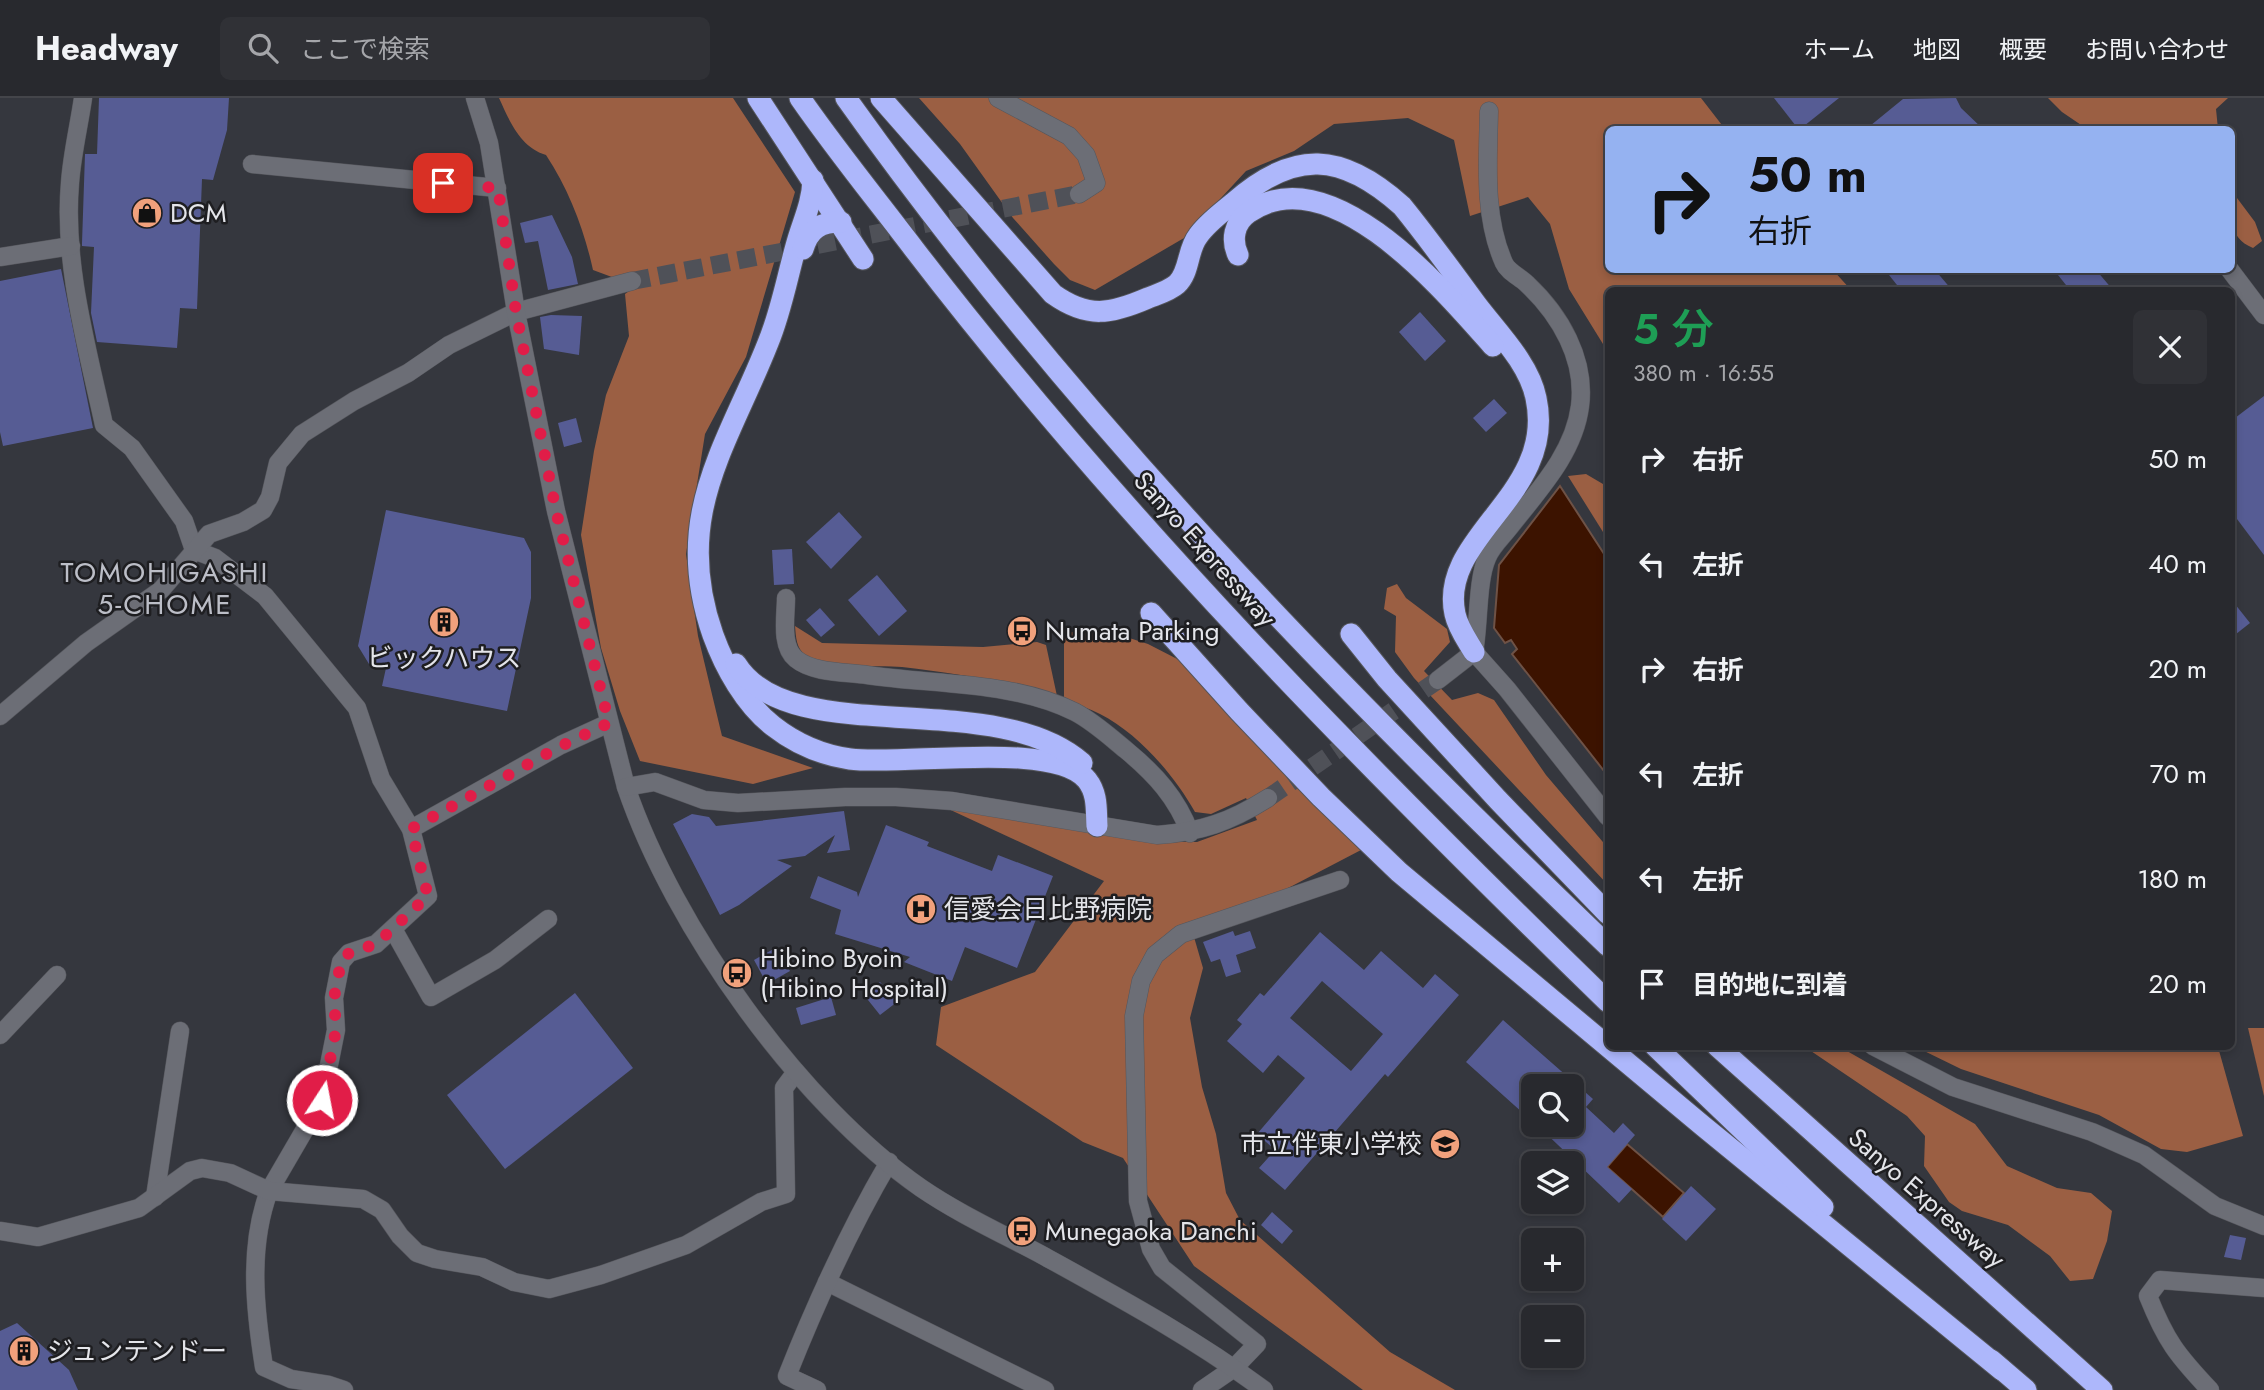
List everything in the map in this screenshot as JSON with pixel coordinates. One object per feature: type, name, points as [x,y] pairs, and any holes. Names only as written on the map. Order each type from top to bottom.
[{"type":"highway","points":[[758,98],[863,259]]},
{"type":"highway","name":"Sanyo Expressway","points":[[800,98],[979,334],[1131,510],[1315,709],[1605,999]]},
{"type":"highway","name":"Sanyo Expressway","points":[[846,98],[1007,313],[1157,486],[1343,686],[1484,828],[1605,943]]},
{"type":"highway","points":[[881,98],[1054,294],[1079,309],[1106,312],[1122,308],[1175,285],[1182,278],[1192,246],[1201,232],[1259,181],[1286,167],[1323,165],[1352,171],[1382,189],[1402,206],[1523,368],[1537,401],[1538,437],[1528,471],[1456,574],[1454,612],[1474,652]]},
{"type":"highway","points":[[813,180],[812,198],[799,232],[769,340],[719,452],[704,496],[698,559],[704,602],[717,645],[734,678],[756,709],[771,724],[800,744],[832,755],[879,762],[1015,758],[1066,764],[1081,774],[1092,787],[1096,796],[1097,826]]},
{"type":"highway","points":[[1238,255],[1234,240],[1238,223],[1249,212],[1265,204],[1297,200],[1349,214],[1368,224],[1395,245],[1481,333],[1515,374],[1527,407],[1525,452],[1515,476],[1455,558],[1446,583],[1450,620],[1474,652]]},
{"type":"highway","points":[[841,222],[826,222],[813,229],[806,239],[779,334],[760,383],[727,453],[712,496],[705,560],[711,597],[725,643],[749,680],[771,695],[796,705],[828,711],[988,724],[1054,744],[1076,757],[1094,777],[1099,797],[1097,826]]},
{"type":"highway","points":[[1151,613],[1321,797],[1399,872],[1605,1044]]},
{"type":"highway","points":[[1351,634],[1387,679],[1605,911]]},
{"type":"highway","points":[[1612,1050],[2002,1370]]},
{"type":"highway","points":[[1658,1050],[1774,1162],[2025,1390]]},
{"type":"highway","name":"Sanyo Expressway","points":[[1721,1050],[1811,1133],[2102,1390]]},
{"type":"highway","points":[[1736,1050],[1811,1133]]},
{"type":"street","points":[[83,98],[70,183],[71,246],[78,300],[104,425],[132,448],[184,522],[194,550],[215,558],[265,596],[357,708],[381,779],[411,829],[428,896],[376,944],[349,953],[341,962],[334,998],[336,1030],[322,1100],[269,1191],[263,1208],[255,1311],[264,1367],[291,1379],[344,1390]]},
{"type":"street","points":[[475,98],[489,143],[498,188],[516,312],[556,511],[626,787],[639,825],[668,885],[751,1014],[796,1072],[824,1104],[888,1162],[960,1212],[1152,1316],[1264,1390]]},
{"type":"street","points":[[998,98],[1069,136],[1086,155],[1096,183],[1079,194]]},
{"type":"street","points":[[1438,680],[1474,652],[1487,556],[1557,466],[1573,431],[1580,405],[1579,374],[1572,344],[1550,310],[1528,285],[1505,266],[1495,236],[1487,183],[1489,111]]},
{"type":"street","points":[[252,164],[498,188]]},
{"type":"street","points":[[0,257],[71,246]]},
{"type":"street","points":[[2230,273],[2264,315]]},
{"type":"street","points":[[0,716],[86,643],[161,590],[209,534],[243,522],[263,510],[270,497],[278,463],[302,434],[354,401],[408,373],[449,345],[516,312],[632,281]]},
{"type":"street","points":[[786,598],[786,640],[793,657],[808,667],[1008,691],[1053,703],[1076,713],[1141,762],[1180,806],[1190,833]]},
{"type":"street","points":[[1474,652],[1507,689],[1605,813]]},
{"type":"street","points":[[411,829],[561,746],[609,723]]},
{"type":"street","points":[[626,787],[655,782],[704,800],[738,803],[896,796],[952,801],[1157,835],[1190,833],[1242,814],[1268,798]]},
{"type":"street","points":[[1202,1390],[1234,1368],[1257,1344],[1162,1268],[1151,1249],[1138,1201],[1134,1016],[1141,981],[1156,955],[1181,934],[1340,880]]},
{"type":"street","points":[[393,929],[431,997],[495,960],[548,919]]},
{"type":"street","points":[[0,1035],[57,975]]},
{"type":"street","points":[[155,1197],[180,1031]]},
{"type":"street","points":[[1880,1050],[1953,1087],[2092,1132],[2144,1155],[2216,1206],[2264,1226]]},
{"type":"street","points":[[0,1231],[38,1237],[139,1208],[190,1171],[202,1168],[230,1173],[269,1191],[363,1199],[382,1210],[400,1236],[417,1253],[482,1267],[514,1282],[549,1289],[601,1275],[686,1245],[761,1202],[786,1194],[785,1088],[796,1072]]},
{"type":"street","points":[[817,1390],[787,1376],[827,1282],[888,1162]]},
{"type":"street","points":[[2210,1390],[2178,1356],[2163,1334],[2148,1296],[2160,1280],[2264,1288]]},
{"type":"street","points":[[827,1282],[1045,1390]]},
{"type":"shaded area","points":[[499,98],[733,98],[795,192],[746,357],[705,434],[686,554],[698,636],[722,736],[813,768],[753,784],[640,761],[620,711],[601,648],[581,535],[606,395],[629,336],[625,294],[636,286],[593,270],[580,225],[562,182],[546,155],[529,146],[517,132]]},
{"type":"shaded area","points":[[919,98],[1701,98],[1723,126],[1605,126],[1605,273],[1836,273],[1848,287],[1605,287],[1605,446],[1603,344],[1569,289],[1550,224],[1528,197],[1470,216],[1454,140],[1408,118],[1334,124],[1294,151],[1246,171],[1184,238],[1095,290],[1070,280],[1054,264],[1013,218],[960,144]]},
{"type":"shaded area","points":[[2048,98],[2228,98],[2216,109],[2218,126],[2083,126]]},
{"type":"shaded area","points":[[2235,195],[2255,222],[2262,241],[2253,248],[2239,238],[2235,231]]},
{"type":"shaded area","points":[[1586,474],[1605,485],[1605,535],[1568,476]]},
{"type":"shaded area","points":[[1560,486],[1605,555],[1605,772],[1512,654],[1517,649],[1511,640],[1505,643],[1494,628],[1499,565]]},
{"type":"shaded area","points":[[1397,584],[1406,598],[1447,629],[1450,642],[1424,671],[1452,700],[1478,693],[1494,700],[1546,775],[1605,844],[1605,882],[1414,678],[1395,652],[1396,616],[1384,609],[1387,588]]},
{"type":"shaded area","points":[[795,626],[822,643],[983,647],[1037,642],[1046,645],[1057,696],[1000,682],[941,672],[826,663],[806,656],[800,649]]},
{"type":"shaded area","points":[[1072,632],[1120,635],[1148,644],[1185,663],[1361,850],[1194,937],[1203,968],[1190,1018],[1202,1087],[1216,1134],[1226,1193],[1240,1220],[1390,1352],[1455,1390],[1363,1390],[1194,1266],[1123,1158],[1083,1142],[936,1045],[941,1007],[1035,972],[1104,881],[942,806],[1139,841],[1197,842],[1257,820],[1246,798],[1211,814],[1195,812],[1177,784],[1142,744],[1100,714],[1064,700],[1064,635]]},
{"type":"shaded area","points":[[2248,1028],[2264,1028],[2264,1096]]},
{"type":"shaded area","points":[[1809,1050],[1845,1050],[1975,1124],[2007,1166],[2057,1188],[2091,1193],[2112,1211],[2107,1241],[2093,1279],[2070,1281],[2050,1256],[2008,1225],[1962,1211],[1949,1202],[1924,1166],[1925,1136],[1907,1116]]},
{"type":"shaded area","points":[[1922,1050],[2219,1050],[2243,1136],[2187,1152],[2161,1149],[2099,1115],[1961,1069]]},
{"type":"shaded area","points":[[1627,1144],[1684,1193],[1663,1217],[1607,1167]]},
{"type":"building","name":"DCM","points":[[99,98],[229,98],[227,130],[213,180],[202,179],[197,309],[180,308],[177,348],[97,342],[91,313],[94,247],[82,246],[82,243],[85,154],[97,154]]},
{"type":"building","points":[[1774,98],[1839,98],[1804,126],[1796,126]]},
{"type":"building","points":[[1956,98],[1961,108],[1980,126],[1870,126],[1903,99]]},
{"type":"building","points":[[552,215],[572,257],[578,284],[548,290],[538,241],[525,243],[520,223]]},
{"type":"building","points":[[61,269],[93,428],[3,446],[0,432],[0,281]]},
{"type":"building","points":[[1887,273],[1938,273],[1949,287],[1899,287]]},
{"type":"building","points":[[2056,273],[2099,273],[2110,287],[2068,287]]},
{"type":"building","points":[[1420,312],[1446,341],[1425,361],[1399,332]]},
{"type":"building","points":[[582,316],[579,355],[544,349],[540,317]]},
{"type":"building","points":[[2264,396],[2264,555],[2235,516],[2235,418]]},
{"type":"building","points":[[1494,399],[1507,413],[1486,432],[1473,418]]},
{"type":"building","points":[[576,418],[582,442],[564,447],[558,423]]},
{"type":"building","name":"ビックハウス","points":[[386,510],[524,538],[531,552],[531,598],[507,711],[382,686],[386,668],[369,664],[358,646]]},
{"type":"building","points":[[839,512],[862,537],[831,569],[806,542]]},
{"type":"building","points":[[792,549],[794,584],[774,585],[772,550]]},
{"type":"building","points":[[877,575],[907,611],[879,636],[848,600]]},
{"type":"building","points":[[2235,604],[2250,623],[2235,635]]},
{"type":"building","points":[[820,608],[835,625],[821,637],[806,620]]},
{"type":"building","points":[[844,811],[850,850],[827,853],[835,835],[805,856],[777,860],[792,866],[739,905],[720,915],[673,824],[692,814],[709,817],[716,826]]},
{"type":"building","points":[[886,825],[929,842],[927,846],[992,871],[998,855],[1053,876],[1017,968],[965,947],[952,981],[904,962],[910,957],[835,934],[841,910],[810,898],[818,876],[857,892],[858,897]]},
{"type":"building","points":[[1233,931],[1235,936],[1250,931],[1256,948],[1236,955],[1241,972],[1226,977],[1220,959],[1211,962],[1203,942]]},
{"type":"building","points":[[1320,932],[1364,970],[1381,951],[1423,988],[1435,974],[1459,995],[1388,1077],[1385,1074],[1285,1190],[1259,1168],[1275,1150],[1257,1134],[1305,1078],[1278,1055],[1263,1073],[1227,1041],[1242,1024],[1237,1020],[1260,993],[1264,996]],"holes":[[[1322,981],[1383,1034],[1351,1071],[1290,1018]]]},
{"type":"building","points":[[777,947],[790,971],[767,984],[754,960]]},
{"type":"building","points":[[880,982],[897,1002],[880,1015],[864,995]]},
{"type":"building","points":[[575,993],[633,1068],[505,1169],[447,1095]]},
{"type":"building","points":[[831,997],[836,1015],[801,1025],[796,1008]]},
{"type":"building","points":[[1503,1020],[1565,1074],[1521,1074],[1521,1111],[1466,1062]]},
{"type":"building","points":[[1584,1091],[1593,1099],[1586,1107],[1614,1133],[1623,1123],[1635,1135],[1607,1167],[1632,1189],[1619,1203],[1584,1170],[1584,1151],[1564,1151],[1550,1137],[1584,1137]]},
{"type":"building","points":[[1691,1186],[1716,1209],[1686,1241],[1662,1219]]},
{"type":"building","points":[[1272,1212],[1293,1231],[1282,1244],[1261,1225]]},
{"type":"building","points":[[2230,1235],[2246,1238],[2241,1260],[2224,1257]]},
{"type":"building","name":"ジュンテンドー","points":[[17,1323],[69,1370],[78,1390],[0,1390],[0,1331]]},
{"type":"tunnel","points":[[632,281],[1079,194]]},
{"type":"tunnel","points":[[1268,798],[1438,680]]},
{"type":"place","name":"DCM","points":[[147,213]]},
{"type":"place","name":"ビックハウス","points":[[444,622]]},
{"type":"place","name":"Numata Parking","points":[[1022,631]]},
{"type":"place","name":"信愛会日比野病院","points":[[921,909]]},
{"type":"place","name":"Hibino Byoin (Hibino Hospital)","points":[[737,973]]},
{"type":"place","name":"市立伴東小学校","points":[[1445,1144]]},
{"type":"place","name":"Munegaoka Danchi","points":[[1022,1231]]},
{"type":"place","name":"ジュンテンドー","points":[[24,1351]]},
{"type":"district","name":"TOMOHIGASHI 5-CHOME","points":[[165,588]]},
{"type":"route","points":[[322,1100],[336,1030],[334,998],[341,962],[349,953],[376,944],[428,896],[411,829],[561,746],[609,723],[556,511],[516,312],[498,188],[443,183]]}]
